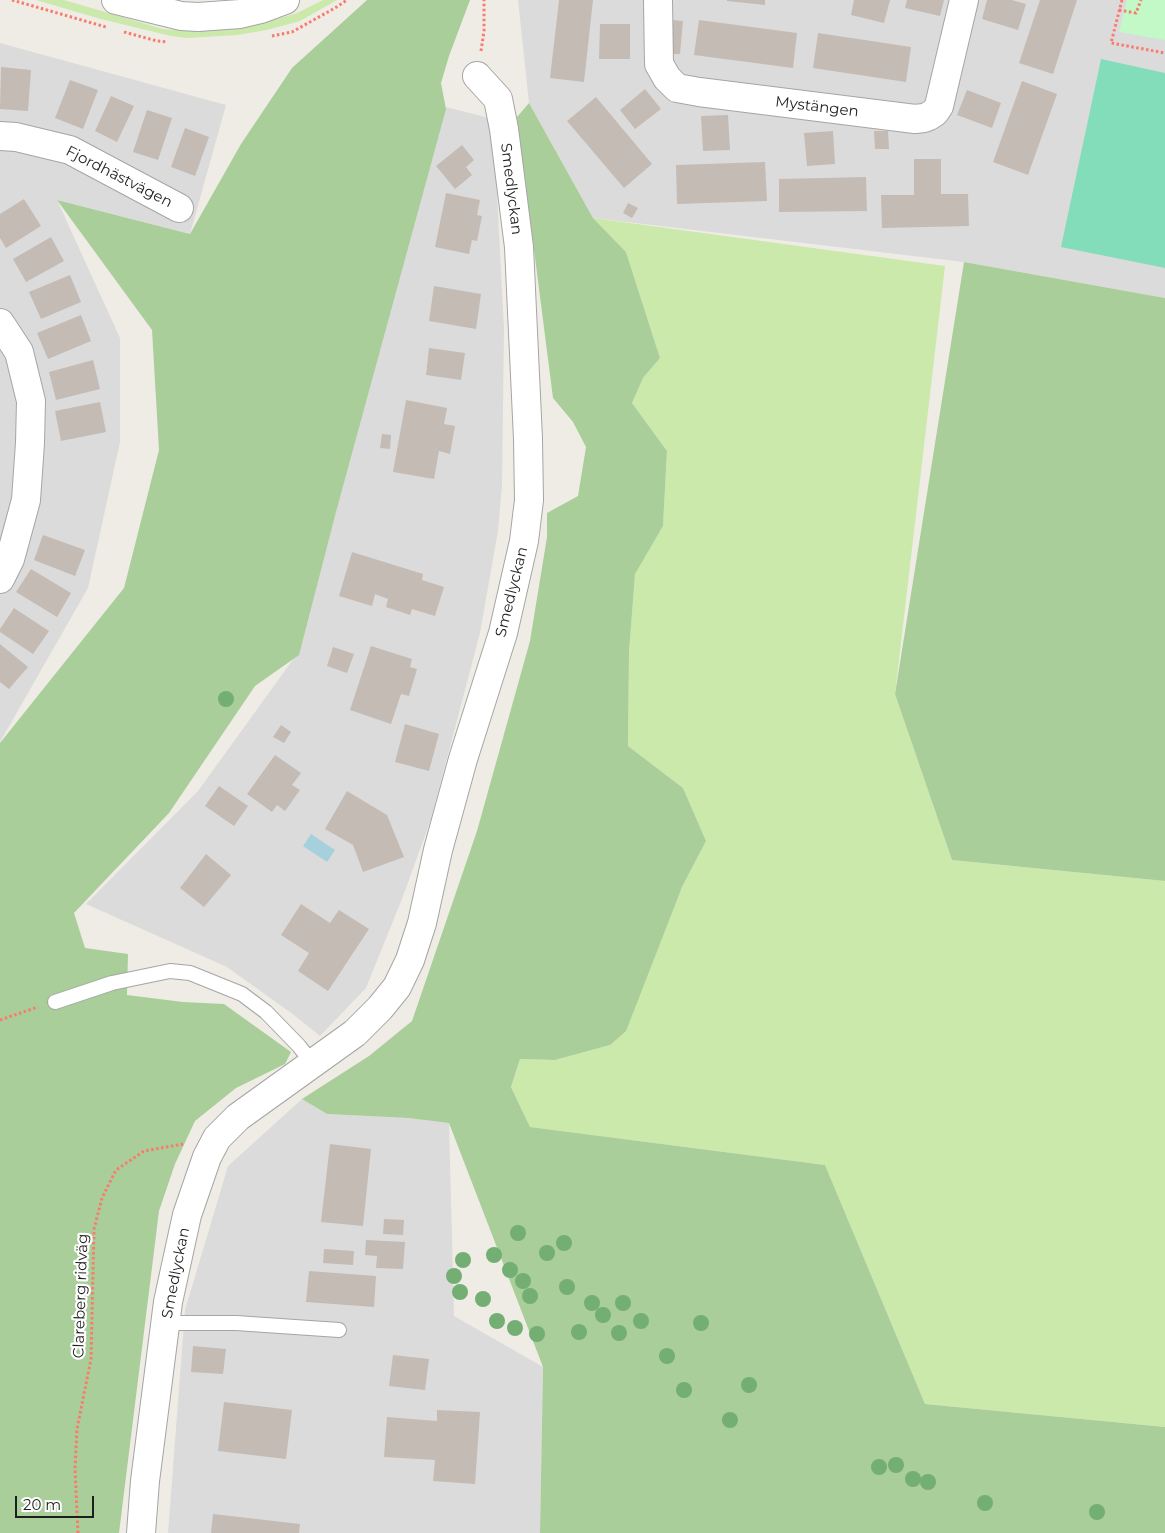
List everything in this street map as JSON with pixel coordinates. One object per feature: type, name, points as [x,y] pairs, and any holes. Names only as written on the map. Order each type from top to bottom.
[{"type":"street","points":[[116,0],[181,16],[198,17],[240,14],[285,0]]},
{"type":"street","name":"Mystängen","points":[[658,0],[659,64],[667,78],[677,88],[915,119],[929,116],[939,106],[964,0]]},
{"type":"street","name":"Smedlyckan","points":[[141,1533],[145,1481],[168,1302],[187,1216],[207,1157],[217,1138],[238,1117],[356,1032],[397,988],[410,960],[422,923],[438,850],[463,759],[503,632],[524,541],[529,500],[519,246],[504,129],[498,100],[477,76]]},
{"type":"street","name":"Fjordhästvägen","points":[[0,136],[16,137],[70,150],[179,208]]},
{"type":"street","points":[[0,323],[19,352],[31,402],[26,500],[10,559],[0,578]]},
{"type":"lane","points":[[55,1002],[112,983],[170,971],[190,974],[242,994],[266,1012],[299,1046],[313,1064]]},
{"type":"lane","points":[[165,1323],[236,1323],[339,1330]]},
{"type":"path","points":[[477,76],[484,31],[484,0]]},
{"type":"path","points":[[1122,0],[1111,44],[1165,54]]},
{"type":"path","points":[[1119,10],[1136,13],[1141,0]]},
{"type":"path","points":[[0,1020],[55,1002]]},
{"type":"path","name":"Clareberg ridväg","points":[[78,1533],[75,1469],[77,1430],[91,1359],[94,1229],[102,1198],[116,1170],[144,1151],[189,1143]]},
{"type":"shaded area","points":[[518,0],[1165,0],[1165,298],[964,262],[593,218],[529,103]]},
{"type":"shaded area","points":[[0,43],[226,105],[190,234],[57,200],[120,338],[120,442],[88,588],[0,742]]},
{"type":"shaded area","points":[[446,107],[493,119],[504,328],[502,485],[498,531],[480,633],[431,819],[402,899],[366,988],[320,1036],[227,967],[86,904],[198,791],[297,654]]},
{"type":"shaded area","points":[[302,1099],[327,1114],[408,1118],[449,1123],[454,1316],[543,1367],[540,1533],[168,1533],[185,1310],[228,1166]]},
{"type":"green space","points":[[36,0],[64,0],[163,29],[187,31],[236,27],[267,22],[297,13],[323,0],[337,0],[300,21],[267,30],[237,35],[187,38],[101,19]]},
{"type":"green space","points":[[367,0],[470,0],[441,83],[446,109],[299,655],[255,686],[169,813],[74,913],[85,948],[128,954],[127,995],[183,1002],[224,1004],[291,1052],[285,1064],[236,1088],[195,1121],[175,1164],[159,1211],[119,1533],[0,1533],[0,743],[124,588],[159,450],[152,330],[57,200],[190,234],[241,144],[292,68]]},
{"type":"green space","points":[[1127,0],[1165,0],[1165,40],[1119,32]]},
{"type":"green space","points":[[1101,59],[1165,73],[1165,268],[1061,247]]},
{"type":"green space","points":[[529,103],[593,218],[626,252],[660,358],[643,378],[632,403],[667,451],[663,526],[635,574],[629,652],[628,746],[683,788],[706,841],[682,887],[626,1031],[610,1045],[555,1060],[520,1059],[511,1087],[530,1127],[825,1165],[925,1404],[1165,1427],[1165,1533],[540,1533],[543,1367],[449,1123],[408,1118],[327,1114],[302,1099],[369,1056],[412,1021],[477,831],[530,641],[547,537],[547,513],[578,496],[586,447],[573,422],[553,398],[517,117]]},
{"type":"green space","points":[[593,218],[945,266],[895,694],[952,860],[1165,881],[1165,1427],[925,1404],[825,1165],[530,1127],[511,1087],[520,1059],[555,1060],[610,1045],[682,887],[706,841],[683,788],[628,746],[629,652],[635,573],[663,526],[667,451],[632,403],[643,378],[660,358],[626,252]]},
{"type":"green space","points":[[964,262],[1165,298],[1165,881],[952,860],[895,694]]},
{"type":"water","points":[[311,834],[335,850],[327,862],[303,846]]},
{"type":"building","points":[[559,0],[593,0],[584,82],[550,78]]},
{"type":"building","points":[[765,0],[765,5],[727,1]]},
{"type":"building","points":[[854,0],[890,0],[884,23],[851,15]]},
{"type":"building","points":[[907,0],[944,0],[940,16],[905,8]]},
{"type":"building","points":[[987,0],[1012,0],[1026,4],[1018,30],[982,19]]},
{"type":"building","points":[[1040,0],[1077,0],[1053,74],[1019,63]]},
{"type":"building","points":[[673,20],[683,21],[680,54],[671,54]]},
{"type":"building","points":[[699,20],[797,33],[793,68],[694,55]]},
{"type":"building","points":[[600,24],[630,24],[630,59],[599,59]]},
{"type":"building","points":[[818,33],[911,47],[906,82],[813,68]]},
{"type":"building","points":[[1,67],[31,70],[28,111],[0,109]]},
{"type":"building","points":[[70,80],[98,90],[83,129],[55,118]]},
{"type":"building","points":[[1022,81],[1057,94],[1028,175],[993,162]]},
{"type":"building","points":[[645,89],[661,109],[635,129],[620,110]]},
{"type":"building","points":[[967,90],[1001,103],[992,128],[957,115]]},
{"type":"building","points":[[111,96],[134,106],[117,142],[95,131]]},
{"type":"building","points":[[596,97],[652,164],[624,188],[567,121]]},
{"type":"building","points":[[147,110],[172,118],[158,160],[133,152]]},
{"type":"building","points":[[728,115],[730,150],[703,151],[701,116]]},
{"type":"building","points":[[185,128],[209,137],[195,176],[171,167]]},
{"type":"building","points":[[833,131],[835,164],[807,166],[804,133]]},
{"type":"building","points":[[874,131],[888,131],[889,149],[875,149]]},
{"type":"building","points":[[462,145],[474,160],[466,167],[472,175],[455,189],[436,166]]},
{"type":"building","points":[[914,159],[941,159],[941,194],[968,194],[969,226],[882,228],[881,195],[914,195]]},
{"type":"building","points":[[765,162],[767,201],[677,204],[676,165]]},
{"type":"building","points":[[866,177],[867,211],[779,212],[779,179]]},
{"type":"building","points":[[446,193],[480,200],[477,215],[482,216],[477,241],[472,240],[469,254],[435,247]]},
{"type":"building","points":[[24,199],[41,226],[6,248],[0,238],[0,214]]},
{"type":"building","points":[[628,203],[638,208],[632,218],[623,213]]},
{"type":"building","points":[[51,237],[64,261],[26,282],[13,259]]},
{"type":"building","points":[[70,275],[81,302],[41,319],[29,292]]},
{"type":"building","points":[[434,286],[481,294],[476,329],[429,321]]},
{"type":"building","points":[[81,315],[91,341],[48,359],[37,333]]},
{"type":"building","points":[[429,348],[465,353],[461,380],[426,375]]},
{"type":"building","points":[[93,360],[100,389],[56,400],[49,372]]},
{"type":"building","points":[[406,400],[447,408],[444,424],[455,426],[450,454],[439,451],[434,479],[393,472]]},
{"type":"building","points":[[100,402],[106,432],[61,441],[55,411]]},
{"type":"building","points":[[382,434],[391,435],[390,449],[380,448]]},
{"type":"building","points":[[43,535],[85,550],[75,576],[34,560]]},
{"type":"building","points":[[352,552],[423,574],[422,580],[444,587],[435,616],[412,609],[410,615],[386,607],[388,599],[375,594],[372,606],[339,596]]},
{"type":"building","points":[[31,569],[71,593],[57,617],[16,592]]},
{"type":"building","points":[[14,608],[49,631],[33,654],[0,632],[0,629]]},
{"type":"building","points":[[0,644],[28,667],[9,689],[0,682]]},
{"type":"building","points":[[371,646],[412,659],[410,667],[417,669],[409,696],[401,694],[391,724],[350,710]]},
{"type":"building","points":[[333,647],[354,654],[347,673],[327,666]]},
{"type":"building","points":[[405,724],[439,734],[429,771],[395,762]]},
{"type":"building","points":[[281,725],[291,732],[284,743],[273,737]]},
{"type":"building","points":[[275,755],[301,773],[292,785],[300,790],[285,811],[277,805],[272,812],[247,794]]},
{"type":"building","points":[[219,786],[248,806],[234,826],[205,806]]},
{"type":"building","points":[[347,791],[387,815],[404,857],[363,872],[353,845],[325,829]]},
{"type":"building","points":[[206,854],[231,875],[204,907],[180,888]]},
{"type":"building","points":[[301,904],[330,923],[339,910],[369,929],[328,991],[298,971],[309,953],[281,935]]},
{"type":"building","points":[[330,1144],[371,1149],[363,1226],[321,1222]]},
{"type":"building","points":[[384,1219],[404,1220],[403,1235],[383,1234]]},
{"type":"building","points":[[366,1240],[405,1242],[403,1269],[376,1268],[377,1256],[365,1255]]},
{"type":"building","points":[[324,1249],[354,1251],[353,1265],[323,1263]]},
{"type":"building","points":[[309,1271],[376,1276],[374,1307],[306,1302]]},
{"type":"building","points":[[193,1346],[226,1349],[223,1374],[191,1372]]},
{"type":"building","points":[[393,1355],[429,1359],[425,1390],[389,1386]]},
{"type":"building","points":[[224,1402],[292,1410],[286,1459],[218,1451]]},
{"type":"building","points":[[437,1410],[480,1412],[475,1484],[433,1481],[435,1460],[384,1457],[387,1417],[437,1421]]},
{"type":"building","points":[[213,1514],[300,1524],[299,1533],[211,1533]]}]
